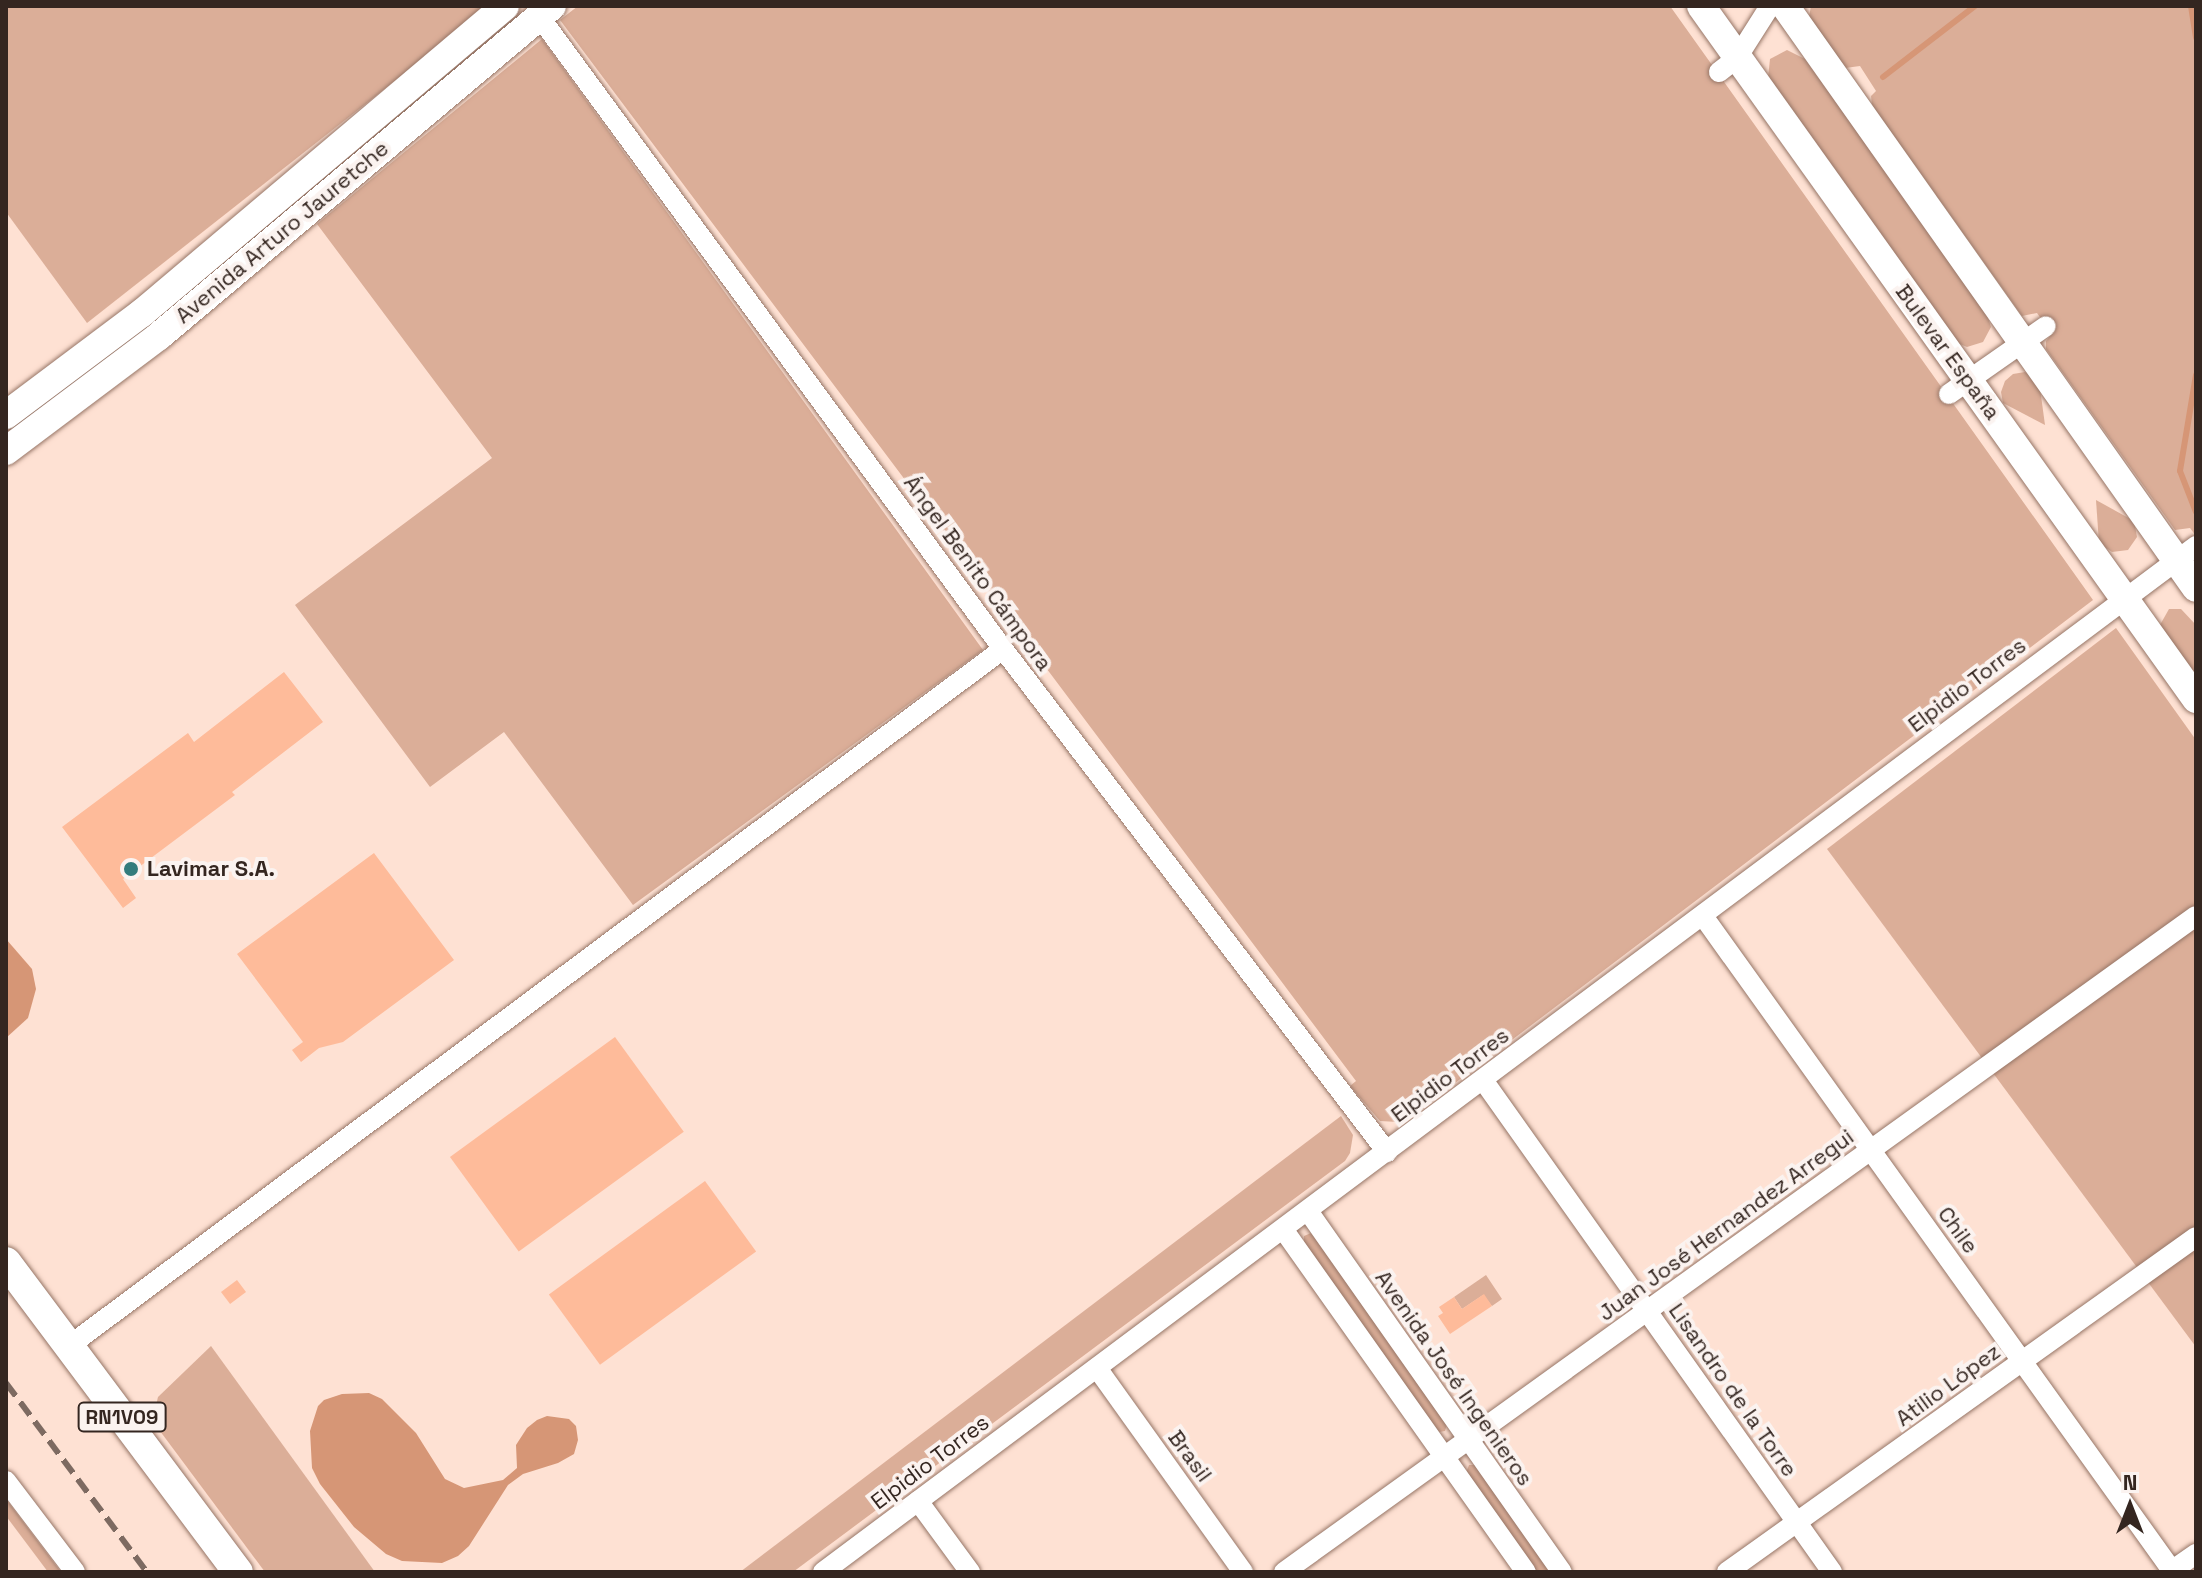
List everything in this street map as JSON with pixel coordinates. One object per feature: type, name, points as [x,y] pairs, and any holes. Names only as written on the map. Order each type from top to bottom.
[{"type":"main road","name":"Avenida Arturo Jauretche","points":[[6,415],[142,313],[505,6]]},
{"type":"main road","name":"Bulevar España","points":[[1701,6],[1728,65],[2113,605],[2196,699]]},
{"type":"main road","points":[[1785,6],[2022,343],[2186,553],[2196,588]]},
{"type":"main road","name":"Avenida Arturo Jauretche","points":[[6,451],[159,336],[545,9]]},
{"type":"main road","name":"RN1V09","points":[[6,1262],[238,1572]]},
{"type":"street","points":[[1728,65],[1770,6]]},
{"type":"street","name":"Ángel Benito Cámpora","points":[[545,9],[1003,649],[1387,1152]]},
{"type":"street","points":[[1959,387],[2046,326]]},
{"type":"street","name":"Elpidio Torres","points":[[823,1572],[2186,553]]},
{"type":"street","points":[[69,1346],[1003,649]]},
{"type":"street","name":"Chile","points":[[1703,916],[2172,1572]]},
{"type":"street","name":"Juan José Hernandez Arregui","points":[[1284,1572],[2196,916]]},
{"type":"street","name":"Lisandro de la Torre","points":[[1483,1080],[1832,1572]]},
{"type":"street","name":"Avenida José Ingenieros","points":[[1308,1211],[1562,1572]]},
{"type":"street","points":[[1283,1229],[1526,1572]]},
{"type":"street","name":"Atilio López","points":[[1727,1572],[2196,1237]]},
{"type":"street","name":"Brasil","points":[[1097,1368],[1243,1572]]},
{"type":"street","points":[[6,1481],[75,1572]]},
{"type":"street","points":[[918,1501],[970,1572]]},
{"type":"street","points":[[2172,1572],[2196,1554]]},
{"type":"shaded area","points":[[6,6],[490,6],[87,323],[6,212]]},
{"type":"shaded area","points":[[578,6],[1670,6],[2093,600],[1414,1114],[1398,1122],[1380,1121],[1350,1086],[1356,1081],[560,20]]},
{"type":"shaded area","points":[[1811,6],[2196,6],[2196,536],[2190,528],[2175,530],[2046,349],[2046,341],[2052,334],[2037,313],[2022,316],[1872,105],[1871,96],[1876,91],[1860,66],[1845,68],[1809,17]]},
{"type":"shaded area","points":[[542,39],[983,650],[633,905],[504,732],[430,787],[295,605],[492,458],[317,224]]},
{"type":"shaded area","points":[[1787,50],[1805,59],[1986,312],[1991,327],[1983,342],[1967,347],[1955,342],[1768,78],[1770,59]]},
{"type":"shaded area","points":[[2025,372],[2039,381],[2045,425],[2003,403],[2001,392],[2005,381],[2013,374]]},
{"type":"shaded area","points":[[2096,500],[2134,521],[2137,537],[2128,550],[2112,552],[2099,543]]},
{"type":"shaded area","points":[[2169,609],[2181,609],[2196,625],[2196,678],[2160,625]]},
{"type":"shaded area","points":[[2116,628],[2196,740],[2196,1347],[1827,849]]},
{"type":"shaded area","points":[[6,939],[32,969],[36,989],[28,1018],[6,1038]]},
{"type":"shaded area","points":[[1341,1116],[1353,1135],[1350,1153],[1345,1161],[793,1572],[740,1572]]},
{"type":"shaded area","points":[[1311,1233],[1447,1424],[1445,1431],[1439,1432],[1304,1243],[1304,1236]]},
{"type":"shaded area","points":[[1486,1275],[1502,1299],[1492,1306],[1483,1295],[1462,1309],[1454,1297]]},
{"type":"shaded area","points":[[211,1346],[375,1572],[265,1572],[157,1427],[154,1414],[158,1397]]},
{"type":"shaded area","points":[[369,1393],[382,1399],[416,1433],[445,1479],[464,1488],[503,1480],[517,1468],[516,1445],[527,1428],[537,1420],[547,1416],[569,1419],[576,1426],[578,1440],[574,1454],[558,1463],[523,1474],[508,1485],[469,1546],[458,1556],[442,1563],[402,1561],[386,1554],[354,1527],[320,1484],[312,1468],[310,1431],[318,1406],[324,1400],[342,1394]]},
{"type":"shaded area","points":[[1469,1465],[1475,1465],[1552,1572],[1536,1572],[1466,1473]]},
{"type":"shaded area","points":[[6,1499],[61,1572],[48,1572],[6,1516]]},
{"type":"building","points":[[284,672],[323,722],[232,792],[235,795],[123,879],[136,898],[123,908],[62,827],[188,733],[194,742]]},
{"type":"building","points":[[374,853],[454,960],[343,1042],[319,1048],[301,1062],[292,1050],[303,1042],[237,954]]},
{"type":"building","points":[[615,1037],[684,1132],[519,1252],[450,1157]]},
{"type":"building","points":[[705,1181],[756,1251],[600,1365],[549,1294]]},
{"type":"building","points":[[237,1280],[246,1292],[230,1304],[221,1292]]},
{"type":"building","points":[[1484,1294],[1492,1306],[1450,1334],[1438,1316],[1443,1313],[1439,1307],[1454,1297],[1462,1309]]},
{"type":"waterway","points":[[1883,77],[1975,6]]},
{"type":"waterway","points":[[2191,6],[2196,38]]},
{"type":"waterway","points":[[2196,375],[2180,471],[2196,512]]},
{"type":"railway","points":[[6,1383],[147,1572]]},
{"type":"place","name":"Lavimar S.A.","points":[[131,869]]}]
